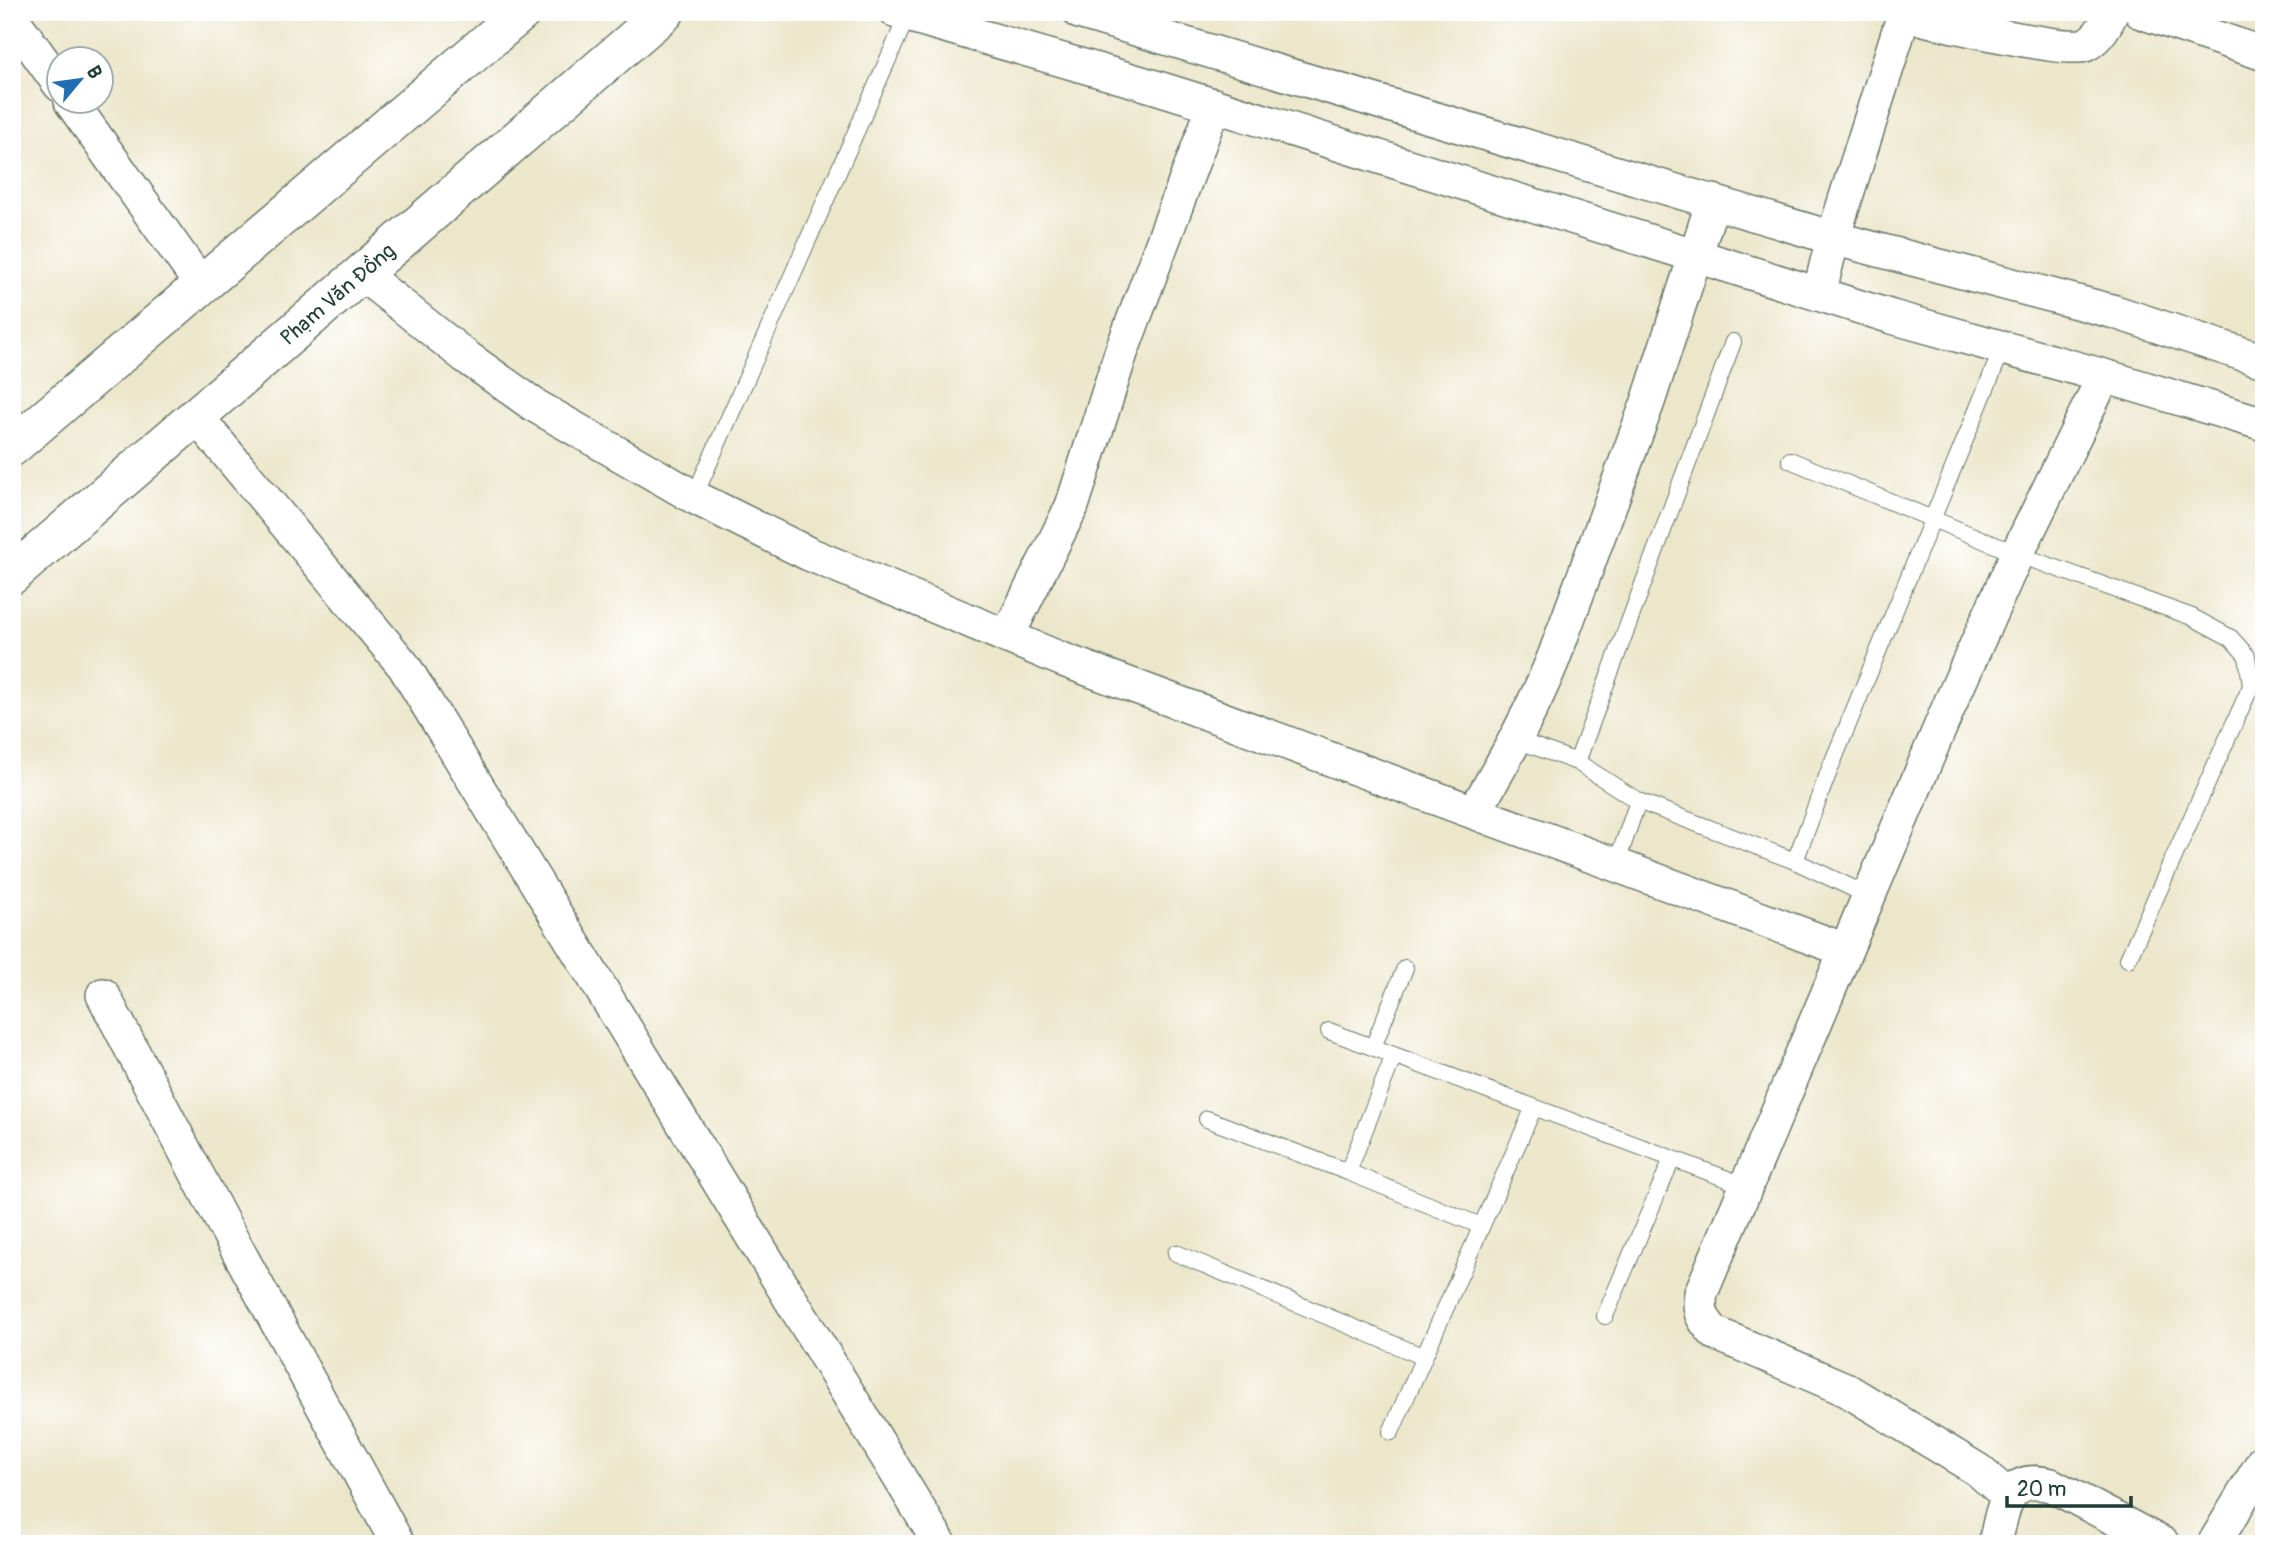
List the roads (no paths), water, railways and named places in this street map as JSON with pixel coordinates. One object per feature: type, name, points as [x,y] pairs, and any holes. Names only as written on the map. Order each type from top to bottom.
[{"type":"main road","points":[[14,441],[202,286],[522,12]]},
{"type":"main road","name":"Phạm Văn Đồng","points":[[12,575],[664,12]]},
{"type":"street","points":[[1079,12],[1833,238],[2115,312],[2264,361]]},
{"type":"street","points":[[1819,294],[1833,238],[1901,13],[2062,46],[2083,46],[2101,33],[2112,12]]},
{"type":"street","points":[[2141,12],[2264,54]]},
{"type":"street","points":[[905,14],[1214,105],[1819,294],[2264,425]]},
{"type":"street","points":[[12,18],[46,65]]},
{"type":"street","points":[[1007,636],[1072,506],[1121,353],[1214,105]]},
{"type":"street","points":[[81,116],[202,286]]},
{"type":"street","points":[[1474,813],[1517,740],[1550,668],[1649,399],[1713,201]]},
{"type":"street","points":[[362,274],[466,356],[534,405],[694,497],[808,554],[1074,664],[1845,950]]},
{"type":"street","points":[[2008,1496],[1978,1470],[1845,1389],[1715,1333],[1702,1319],[1699,1308],[1701,1293],[1950,704],[2017,554],[2104,376]]},
{"type":"street","points":[[196,416],[404,666],[940,1544]]},
{"type":"street","points":[[103,995],[218,1214],[398,1544]]},
{"type":"street","points":[[2214,1544],[2264,1460]]},
{"type":"street","points":[[1995,1544],[2008,1496],[2023,1483],[2038,1482],[2051,1485],[2163,1544]]},
{"type":"lane","points":[[694,497],[905,14]]},
{"type":"lane","points":[[1577,762],[1733,342]]},
{"type":"lane","points":[[1795,861],[1831,766],[2003,347]]},
{"type":"lane","points":[[1790,460],[2017,554],[2192,617],[2231,638],[2247,656],[2251,686],[2128,959]]},
{"type":"lane","points":[[1517,740],[1577,762],[1638,801],[1795,861],[1869,896]]},
{"type":"lane","points":[[1616,865],[1638,801]]},
{"type":"lane","points":[[1373,1047],[1405,968]]},
{"type":"lane","points":[[1329,1031],[1746,1186]]},
{"type":"lane","points":[[1348,1172],[1394,1055]]},
{"type":"lane","points":[[1391,1432],[1534,1107]]},
{"type":"lane","points":[[1207,1119],[1481,1226]]},
{"type":"lane","points":[[1605,1316],[1672,1159]]},
{"type":"lane","points":[[1176,1253],[1424,1357]]}]
